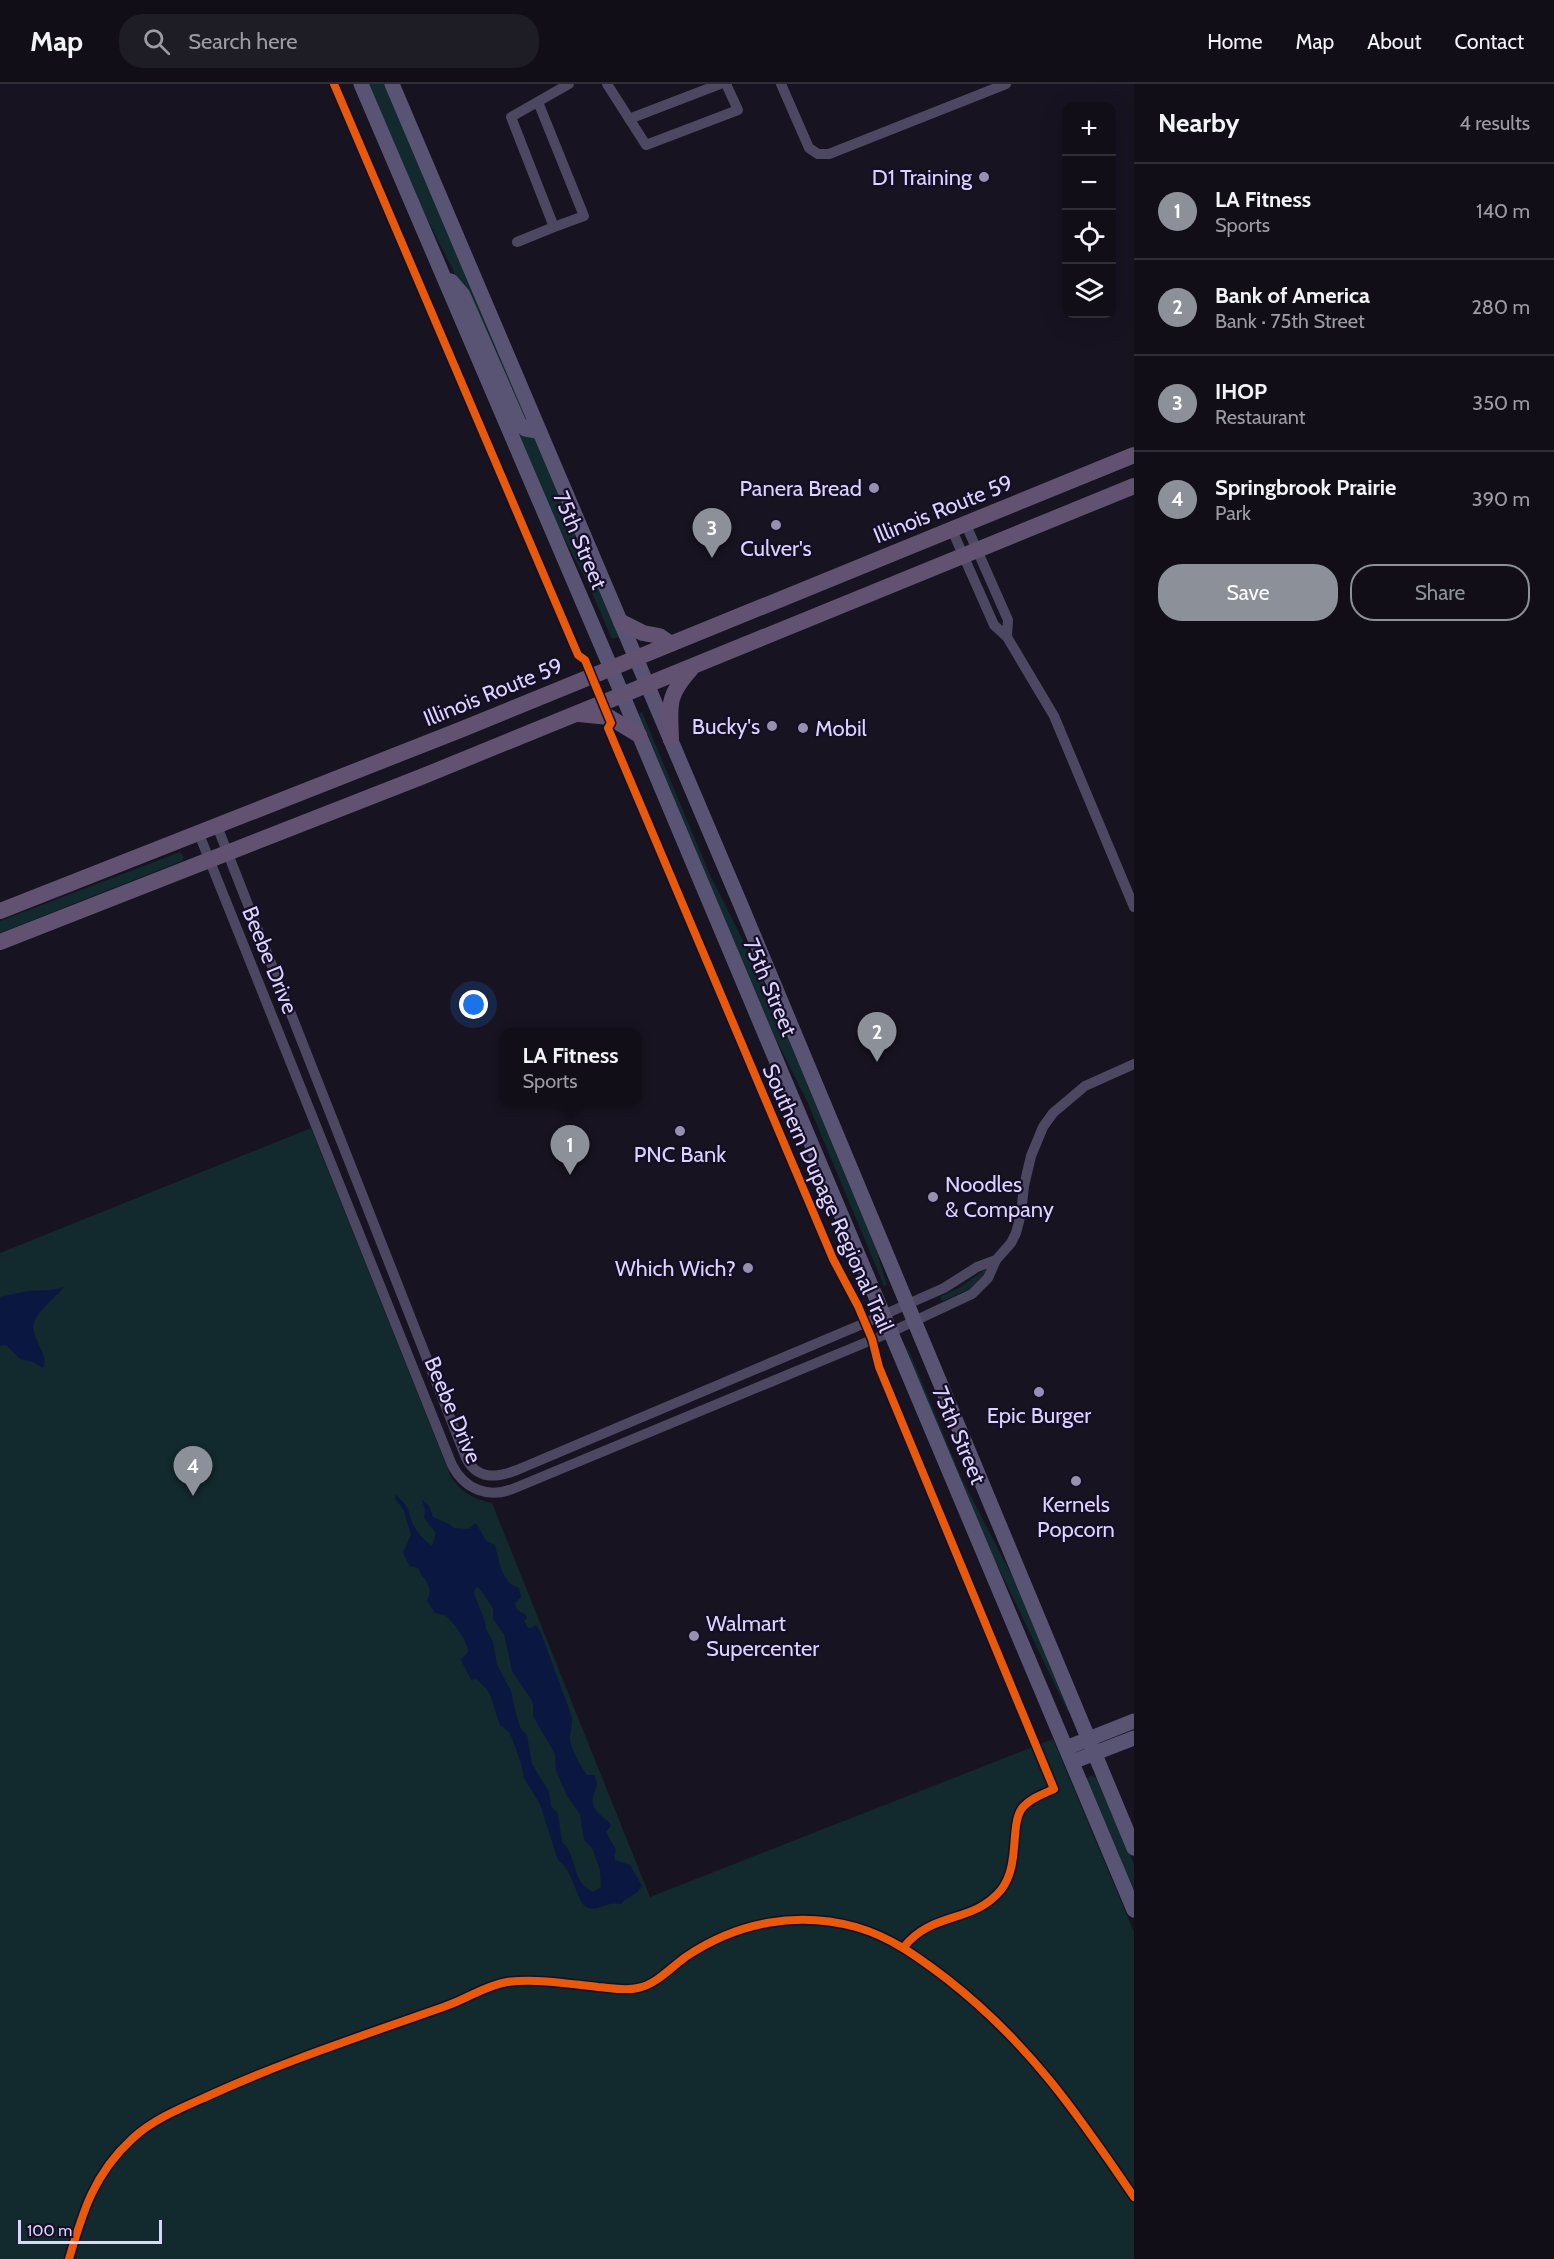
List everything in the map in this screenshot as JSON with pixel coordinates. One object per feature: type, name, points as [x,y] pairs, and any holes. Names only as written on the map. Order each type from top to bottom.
[{"type":"main road","name":"75th Street","points":[[361,84],[611,668],[1134,1910]]},
{"type":"main road","name":"75th Street","points":[[392,84],[671,740],[1134,1848]]},
{"type":"main road","points":[[441,270],[463,296],[519,423],[525,429],[540,432]]},
{"type":"main road","name":"Illinois Route 59","points":[[0,911],[636,659],[1134,455]]},
{"type":"main road","points":[[0,942],[575,714],[1134,486]]},
{"type":"main road","points":[[621,622],[643,633],[659,636],[671,644]]},
{"type":"main road","points":[[671,740],[670,701],[678,683],[694,666]]},
{"type":"main road","points":[[575,714],[609,717],[639,735]]},
{"type":"main road","points":[[1066,1748],[1134,1721]]},
{"type":"main road","points":[[1072,1762],[1134,1737]]},
{"type":"street","points":[[554,228],[511,117],[570,84]]},
{"type":"street","points":[[607,84],[646,145],[738,110],[726,84]]},
{"type":"street","points":[[629,119],[720,84]]},
{"type":"street","points":[[781,84],[809,148],[818,154],[837,153],[1006,84]]},
{"type":"street","points":[[517,242],[584,216],[538,102]]},
{"type":"street","points":[[959,527],[994,625],[1007,637],[1054,716],[1134,907]]},
{"type":"street","points":[[959,527],[970,554],[1008,620],[1007,637]]},
{"type":"street","name":"Beebe Drive","points":[[217,826],[466,1458],[474,1469],[489,1476],[503,1475],[884,1315],[957,1281],[977,1267],[996,1260]]},
{"type":"street","name":"Beebe Drive","points":[[199,834],[452,1465],[468,1485],[489,1493],[510,1490],[891,1332],[972,1294],[988,1278],[996,1260],[1016,1233],[1031,1156],[1043,1127],[1053,1113],[1085,1086],[1134,1064]]},
{"type":"green space","points":[[367,84],[386,84],[529,418],[524,422],[455,274],[410,185]]},
{"type":"green space","points":[[506,407],[536,436],[619,637],[612,639],[589,586],[548,507]]},
{"type":"green space","points":[[642,712],[710,875],[781,1016],[871,1233],[887,1285],[884,1286],[807,1101],[769,1026],[641,719],[639,713]]},
{"type":"green space","points":[[180,852],[184,857],[182,861],[0,933],[0,921]]},
{"type":"green space","points":[[311,1128],[451,1477],[469,1494],[492,1503],[650,1897],[1053,1739],[1134,1932],[1134,2259],[0,2259],[0,1253]]},
{"type":"green space","points":[[984,1270],[987,1272],[969,1289],[941,1300],[941,1296],[959,1288]]},
{"type":"green space","points":[[905,1345],[961,1477],[1022,1595],[1070,1711],[1068,1712],[990,1550],[903,1346]]},
{"type":"green space","points":[[1091,1775],[1098,1779],[1134,1864],[1134,1896],[1086,1779]]},
{"type":"water","points":[[64,1287],[43,1309],[34,1323],[35,1334],[44,1357],[43,1368],[33,1362],[20,1359],[6,1345],[0,1346],[0,1297]]},
{"type":"water","points":[[396,1494],[407,1507],[416,1530],[432,1546],[436,1533],[424,1518],[425,1510],[422,1500],[429,1506],[433,1517],[454,1528],[468,1529],[476,1523],[486,1541],[495,1545],[508,1581],[519,1588],[521,1597],[515,1603],[516,1607],[525,1614],[527,1618],[524,1621],[529,1629],[536,1625],[541,1633],[572,1717],[571,1745],[587,1775],[594,1775],[596,1787],[592,1802],[611,1826],[606,1832],[616,1850],[615,1860],[630,1865],[642,1886],[621,1904],[588,1908],[581,1901],[568,1871],[558,1860],[540,1804],[524,1778],[510,1733],[500,1725],[490,1694],[476,1679],[471,1680],[462,1662],[461,1659],[468,1652],[466,1643],[447,1617],[435,1613],[427,1600],[430,1591],[427,1583],[418,1568],[410,1566],[403,1553],[411,1535],[404,1511],[395,1498]],"holes":[[[476,1587],[493,1608],[493,1619],[504,1634],[512,1671],[531,1699],[533,1716],[555,1754],[556,1771],[567,1796],[580,1814],[584,1840],[592,1848],[600,1870],[601,1887],[593,1892],[581,1882],[577,1875],[570,1854],[562,1842],[558,1814],[551,1806],[549,1792],[532,1764],[527,1735],[521,1729],[511,1691],[497,1665],[493,1642],[486,1629],[474,1593]]]},
{"type":"cycle path","name":"Southern Dupage Regional Trail","points":[[334,84],[578,655],[585,660],[611,723],[608,728],[833,1259],[858,1306],[872,1339],[879,1367],[1054,1789],[1037,1796],[1023,1807],[1019,1814],[1011,1869],[1001,1890],[990,1901],[978,1908],[927,1928],[904,1947]]},
{"type":"cycle path","points":[[69,2259],[85,2209],[108,2166],[140,2132],[177,2110],[265,2072],[454,2003],[499,1984],[529,1981],[618,1989],[638,1988],[664,1975],[706,1944],[747,1928],[790,1920],[834,1922],[869,1931],[904,1949],[947,1979],[1003,2028],[1050,2080],[1134,2197]]},
{"type":"place","name":"D1 Training","points":[[984,177]]},
{"type":"place","name":"Panera Bread","points":[[874,488]]},
{"type":"place","name":"Culver's","points":[[776,525]]},
{"type":"place","name":"IHOP","points":[[712,558]]},
{"type":"place","name":"Bucky's","points":[[772,726]]},
{"type":"place","name":"Mobil","points":[[803,728]]},
{"type":"place","name":"Bank of America","points":[[877,1062]]},
{"type":"place","name":"PNC Bank","points":[[680,1131]]},
{"type":"place","name":"LA Fitness","points":[[570,1175]]},
{"type":"place","name":"Noodles & Company","points":[[933,1197]]},
{"type":"place","name":"Which Wich?","points":[[748,1268]]},
{"type":"place","name":"Epic Burger","points":[[1039,1392]]},
{"type":"place","name":"Kernels Popcorn","points":[[1076,1481]]},
{"type":"place","name":"Springbrook Prairie","points":[[193,1496]]},
{"type":"place","name":"Walmart Supercenter","points":[[694,1636]]}]
